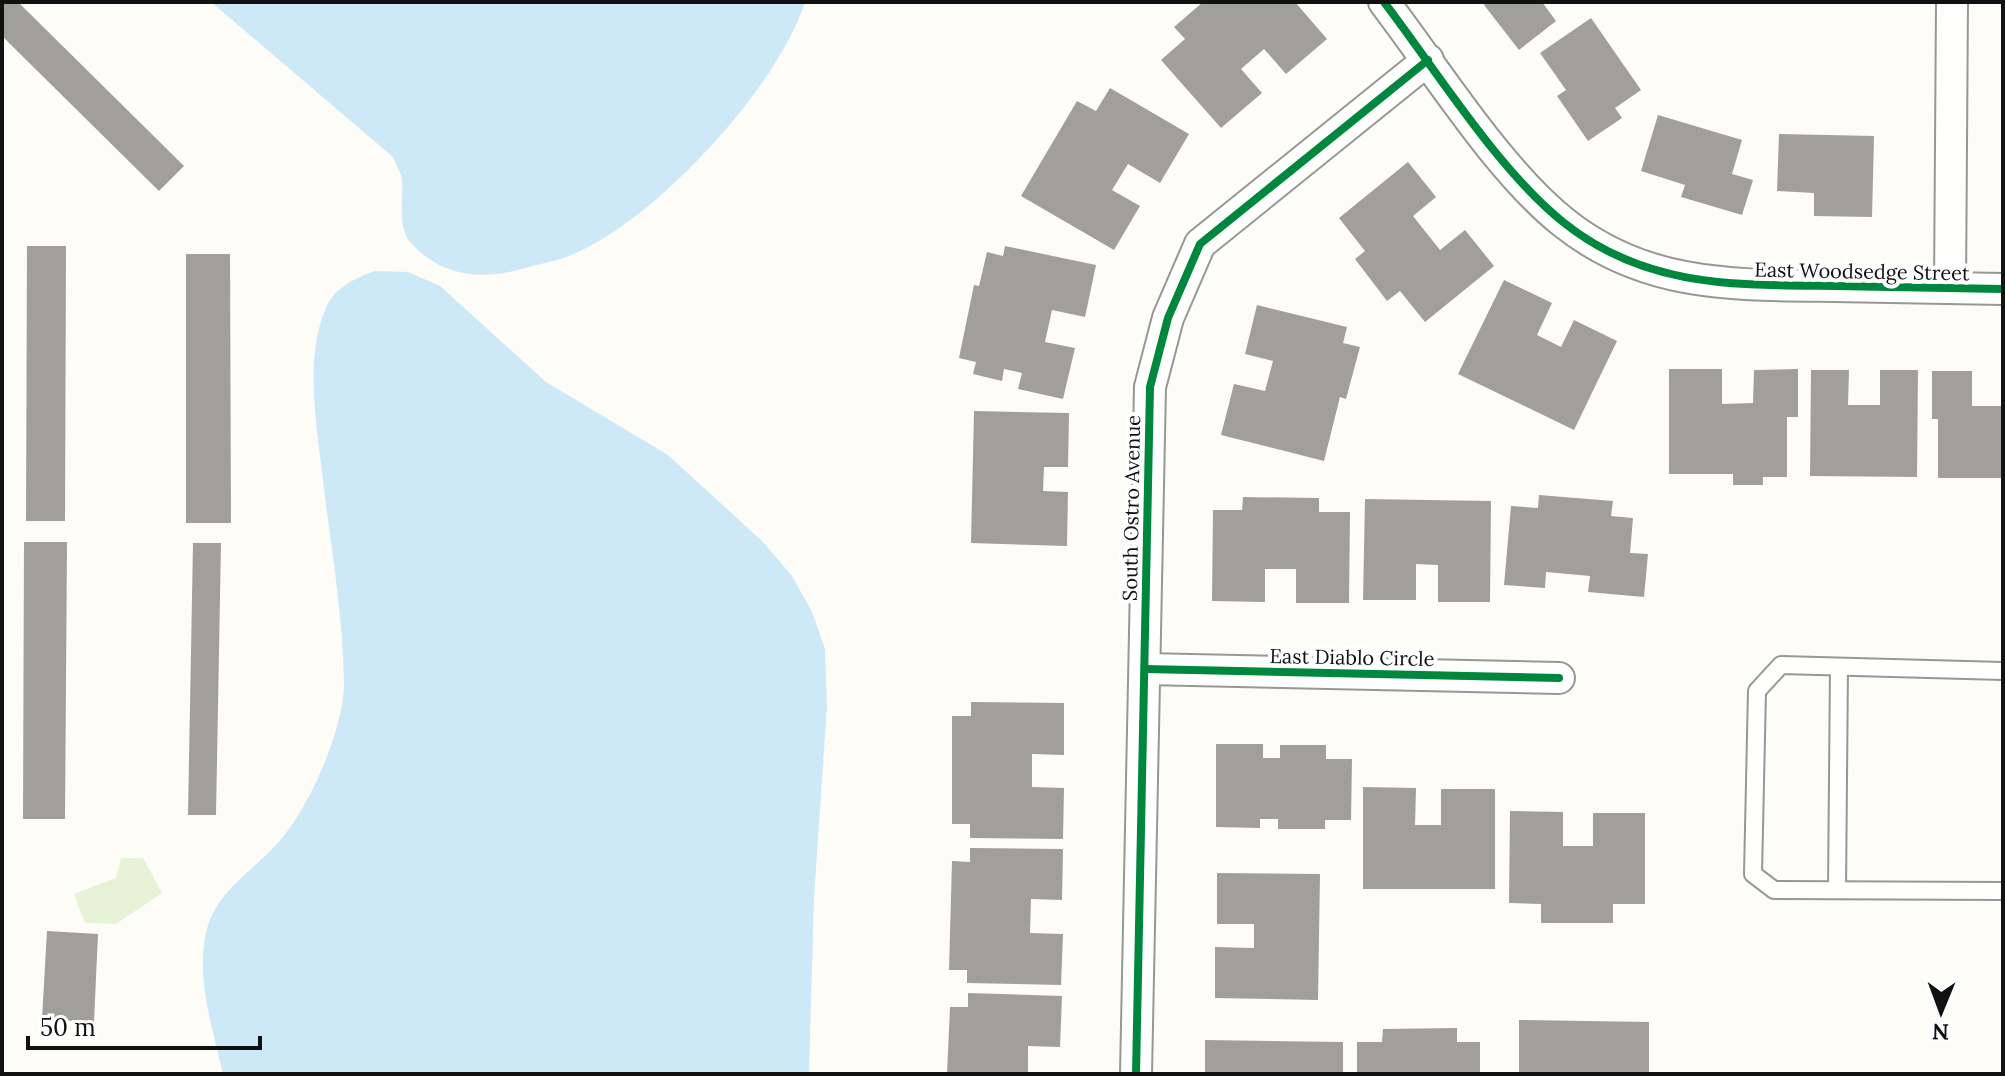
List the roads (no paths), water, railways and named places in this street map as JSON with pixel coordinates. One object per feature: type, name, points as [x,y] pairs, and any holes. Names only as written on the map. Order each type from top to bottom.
[{"type":"street","name":"East Woodsedge Street","points":[[1384,2],[1515,175],[1563,222],[1596,245],[1630,261],[1685,279],[1720,285],[2003,289]]},
{"type":"street","points":[[1950,288],[1952,2]]},
{"type":"street","name":"South Ostro Avenue","points":[[1136,1074],[1150,387],[1168,318],[1200,244],[1428,60]]},
{"type":"street","name":"East Diablo Circle","points":[[1145,669],[1559,678]]},
{"type":"lane","points":[[2003,671],[1781,665],[1757,691],[1753,874],[1774,890],[2003,891]]},
{"type":"lane","points":[[1837,890],[1839,667]]},
{"type":"water","points":[[211,2],[805,2],[791,36],[742,109],[711,146],[643,211],[608,235],[570,255],[513,271],[482,275],[466,274],[438,264],[412,244],[404,230],[402,180],[393,157]]},
{"type":"water","points":[[375,271],[408,272],[440,286],[546,382],[668,455],[763,542],[792,576],[812,612],[825,649],[827,706],[814,897],[809,1074],[223,1074],[204,981],[204,944],[208,925],[228,892],[274,847],[299,814],[331,747],[338,724],[344,683],[341,630],[317,432],[315,349],[325,310],[334,295],[346,285]]}]
